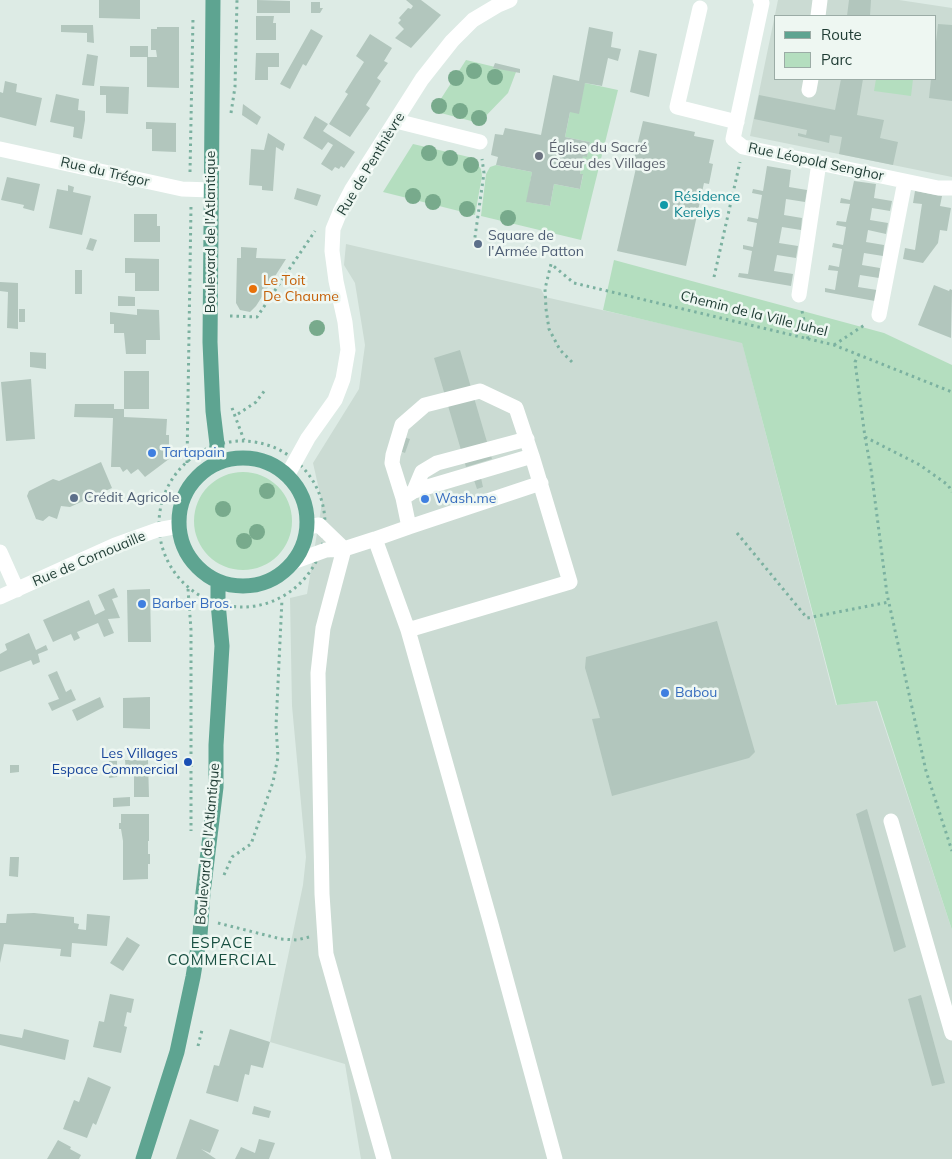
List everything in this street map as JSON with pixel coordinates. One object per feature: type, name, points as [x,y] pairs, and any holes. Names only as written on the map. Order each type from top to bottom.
[{"type":"main road","name":"Boulevard de l'Atlantique","points":[[213,0],[211,372],[217,444],[216,464]]},
{"type":"main road","points":[[234,458],[254,459],[272,464],[287,476],[299,491],[306,508],[307,527],[300,552],[283,572],[272,580],[259,585],[238,586],[218,582],[194,565],[186,552],[179,526],[180,509],[185,495],[193,482],[203,472],[216,464],[234,458]]},
{"type":"main road","name":"Boulevard de l'Atlantique","points":[[144,1159],[176,1052],[193,977],[200,935],[203,893],[216,787],[216,745],[222,646],[218,582]]},
{"type":"street","points":[[474,20],[480,0]]},
{"type":"street","name":"Rue de Penthièvre","points":[[287,476],[308,438],[335,400],[344,379],[348,350],[345,322],[332,251],[333,228],[352,190],[422,79],[452,40],[474,20],[510,0]]},
{"type":"street","name":"Rue Léopold Senghor","points":[[760,0],[762,3],[733,139],[743,147],[938,188],[952,188]]},
{"type":"street","points":[[818,15],[820,0]]},
{"type":"street","points":[[700,8],[676,107],[737,122]]},
{"type":"street","points":[[396,121],[480,142]]},
{"type":"street","name":"Rue du Trégor","points":[[0,149],[172,187],[211,190]]},
{"type":"street","points":[[799,295],[819,163]]},
{"type":"street","points":[[880,315],[905,181]]},
{"type":"street","points":[[408,630],[570,582],[516,408],[480,391],[425,405],[402,425],[392,463],[408,494],[409,527]]},
{"type":"street","points":[[408,494],[422,472],[438,463],[526,439]]},
{"type":"street","points":[[408,494],[532,456]]},
{"type":"street","points":[[293,562],[321,551],[344,549],[540,483]]},
{"type":"street","name":"Rue de Cornouaille","points":[[0,597],[116,545],[157,530],[179,526]]},
{"type":"street","points":[[307,527],[319,526],[344,549]]},
{"type":"street","points":[[375,539],[408,630],[491,924],[554,1159]]},
{"type":"street","points":[[344,549],[323,628],[318,673],[324,933],[326,954],[384,1159]]},
{"type":"street","points":[[0,552],[17,590]]},
{"type":"street","points":[[891,821],[952,1033]]},
{"type":"path","points":[[187,463],[193,10]]},
{"type":"path","points":[[474,244],[484,173],[480,142]]},
{"type":"path","points":[[714,277],[743,147]]},
{"type":"path","points":[[230,316],[257,317],[319,224]]},
{"type":"path","name":"Chemin de la Ville Juhel","points":[[572,362],[560,350],[549,329],[545,289],[551,264],[574,282],[834,345],[952,392]]},
{"type":"path","points":[[799,295],[808,339]]},
{"type":"path","points":[[834,345],[880,315]]},
{"type":"path","points":[[853,352],[889,602],[926,771],[952,851]]},
{"type":"path","points":[[855,362],[859,354]]},
{"type":"path","points":[[238,414],[256,402],[265,390]]},
{"type":"path","points":[[865,437],[920,465],[948,486],[952,492]]},
{"type":"path","points":[[247,440],[265,443],[277,448],[295,461],[309,473],[318,489],[324,510],[325,531],[321,551],[306,579],[282,599],[263,606],[245,608],[203,599],[188,590],[163,556],[157,530],[164,492],[172,476],[192,458],[217,444],[247,440]]},
{"type":"path","points":[[737,533],[807,618],[889,602]]},
{"type":"path","points":[[188,590],[191,630],[191,834]]},
{"type":"path","points":[[223,881],[232,856],[251,844],[273,782],[278,757],[276,726],[282,599]]},
{"type":"path","points":[[217,932],[218,917]]},
{"type":"path","points":[[218,923],[281,939],[296,940],[324,933]]},
{"type":"path","points":[[197,1050],[203,1022]]},
{"type":"shaded area","points":[[778,0],[899,0],[952,8],[952,177],[750,136],[774,19],[774,80],[937,80],[937,15],[775,15]]},
{"type":"shaded area","points":[[346,244],[541,289],[545,297],[742,342],[836,705],[876,701],[952,930],[952,1159],[361,1159],[345,1064],[270,1042],[303,885],[306,857],[292,706],[290,598],[307,594],[322,503],[313,463],[359,389],[365,345],[355,283],[344,265]]},
{"type":"green space","points":[[466,60],[516,72],[508,93],[479,123],[433,111]]},
{"type":"green space","points":[[876,80],[913,80],[911,96],[874,91]]},
{"type":"green space","points":[[585,83],[618,90],[581,240],[481,216],[486,174],[490,167],[496,165],[532,172],[527,202],[550,206],[554,184],[580,189],[583,175],[580,174],[583,156],[587,156],[590,142],[565,137],[570,112]]},
{"type":"green space","points":[[413,144],[469,157],[475,161],[481,169],[482,176],[475,215],[383,192]]},
{"type":"green space","points":[[614,260],[884,333],[952,365],[952,930],[877,701],[837,705],[742,343],[603,310]]},
{"type":"green space","points":[[243,472],[262,476],[278,486],[288,502],[292,521],[288,540],[278,556],[262,566],[243,570],[224,566],[208,556],[198,540],[194,521],[198,502],[208,486],[224,476]]},
{"type":"building","points":[[99,0],[140,0],[140,19],[99,18]]},
{"type":"building","points":[[257,0],[290,1],[290,13],[257,13]]},
{"type":"building","points":[[406,0],[421,0],[441,15],[411,48],[395,38],[404,29],[398,23],[401,20],[399,18],[408,8],[411,9],[413,6]]},
{"type":"building","points":[[849,0],[871,0],[870,15],[847,15]]},
{"type":"building","points":[[311,2],[320,2],[320,8],[323,8],[320,13],[311,13]]},
{"type":"building","points":[[256,16],[274,16],[273,23],[276,23],[276,40],[256,40]]},
{"type":"building","points":[[938,24],[952,25],[952,101],[929,98],[931,80],[937,80]]},
{"type":"building","points":[[61,25],[93,25],[94,43],[87,42],[87,33],[61,32]]},
{"type":"building","points":[[157,27],[179,27],[179,88],[147,87],[147,57],[130,57],[130,46],[148,46],[148,57],[157,57],[156,50],[151,50],[151,29],[157,29]]},
{"type":"building","name":"Église du Sacré Cœur des Villages","points":[[589,27],[613,32],[611,47],[621,49],[618,61],[608,58],[602,86],[585,83],[579,114],[570,112],[565,137],[590,142],[587,157],[583,156],[580,174],[583,174],[580,189],[554,184],[550,206],[526,202],[532,172],[496,165],[498,157],[491,155],[495,134],[503,135],[505,128],[541,135],[553,75],[579,81]]},
{"type":"building","points":[[311,29],[323,36],[306,66],[303,64],[290,89],[280,84]]},
{"type":"building","points":[[370,34],[392,48],[384,61],[388,63],[377,78],[381,81],[366,105],[370,108],[350,137],[329,124],[348,94],[345,92],[364,62],[356,56]]},
{"type":"building","points":[[639,50],[657,54],[649,97],[630,92]]},
{"type":"building","points":[[256,53],[279,53],[279,67],[268,67],[268,80],[255,80]]},
{"type":"building","points":[[87,54],[98,56],[94,86],[82,85]]},
{"type":"building","points":[[495,63],[520,69],[520,73],[493,68]]},
{"type":"building","points":[[841,80],[863,80],[857,115],[884,120],[880,138],[898,142],[893,165],[839,154],[842,137],[830,135],[829,143],[798,136],[798,133],[806,135],[807,130],[754,119],[759,95],[835,110]]},
{"type":"building","points":[[5,81],[17,84],[16,92],[42,98],[36,126],[0,117],[0,92],[3,93]]},
{"type":"building","points":[[100,86],[129,87],[128,114],[106,113],[106,95],[100,95]]},
{"type":"building","points":[[56,94],[79,99],[78,110],[85,111],[82,139],[73,137],[74,127],[50,122]]},
{"type":"building","points":[[243,104],[261,117],[257,125],[242,115]]},
{"type":"building","points":[[315,116],[328,124],[323,131],[355,152],[344,168],[341,166],[339,169],[335,167],[332,171],[321,164],[333,145],[328,142],[322,150],[303,138]]},
{"type":"building","name":"Résidence Kerelys","points":[[643,121],[695,132],[694,136],[714,140],[709,163],[713,164],[709,184],[704,183],[686,266],[617,251],[636,168],[632,167]]},
{"type":"building","points":[[146,122],[176,123],[176,152],[152,151],[152,129],[146,129]]},
{"type":"building","points":[[268,133],[285,144],[283,151],[276,147],[273,191],[262,190],[262,186],[249,185],[251,149],[264,150]]},
{"type":"building","points":[[767,166],[791,170],[789,187],[807,190],[805,202],[786,199],[784,215],[802,218],[801,230],[782,227],[779,243],[798,246],[796,258],[777,255],[774,271],[793,274],[791,286],[738,277],[739,273],[748,274],[752,251],[743,249],[743,245],[753,247],[757,223],[747,221],[748,217],[758,219],[762,195],[752,193],[753,189],[763,191]]},
{"type":"building","points":[[7,177],[40,184],[34,211],[23,208],[24,205],[1,200]]},
{"type":"building","points":[[854,181],[876,184],[874,198],[892,201],[890,211],[872,208],[870,220],[888,223],[886,234],[868,230],[866,242],[884,245],[883,256],[864,253],[862,265],[880,268],[879,278],[860,275],[858,287],[877,290],[875,301],[825,292],[825,288],[835,290],[838,271],[828,270],[829,265],[839,267],[842,249],[832,247],[833,243],[843,245],[846,227],[836,225],[837,221],[846,222],[850,204],[840,203],[841,198],[850,200]]},
{"type":"building","points":[[68,185],[74,187],[73,192],[91,196],[82,235],[49,228],[57,189],[68,191]]},
{"type":"building","points":[[297,188],[321,195],[317,206],[294,199]]},
{"type":"building","points":[[915,191],[942,196],[940,206],[951,208],[947,231],[940,230],[938,243],[923,263],[903,259],[905,248],[915,250],[922,204],[913,203]]},
{"type":"building","points":[[134,214],[157,214],[157,226],[160,226],[160,242],[134,242]]},
{"type":"building","points":[[90,238],[97,240],[93,251],[86,249]]},
{"type":"building","points":[[241,247],[257,248],[256,258],[286,259],[256,306],[250,312],[240,310],[236,303],[237,258],[241,258]]},
{"type":"building","points":[[125,258],[159,259],[159,291],[135,291],[135,273],[125,273]]},
{"type":"building","points":[[75,270],[82,270],[82,294],[75,294]]},
{"type":"building","points":[[0,282],[18,283],[18,329],[7,328],[8,292],[0,291]]},
{"type":"building","points":[[934,285],[949,291],[950,289],[952,290],[951,338],[918,325]]},
{"type":"building","points":[[118,296],[135,297],[135,306],[118,306]]},
{"type":"building","points":[[19,309],[25,309],[25,322],[19,322]]},
{"type":"building","points":[[137,309],[159,310],[160,340],[146,340],[146,354],[126,354],[124,333],[114,333],[114,324],[110,324],[110,312],[137,315]]},
{"type":"building","points":[[460,350],[492,459],[466,467],[434,358]]},
{"type":"building","points":[[30,352],[46,353],[46,369],[30,367]]},
{"type":"building","points":[[124,371],[149,371],[149,409],[124,409]]},
{"type":"building","points":[[31,379],[35,439],[6,441],[1,382]]},
{"type":"building","points":[[75,404],[114,404],[114,409],[124,409],[124,417],[167,419],[166,435],[169,435],[169,459],[145,477],[138,469],[131,474],[127,469],[123,472],[120,467],[111,467],[113,418],[74,417]]},
{"type":"building","points":[[393,434],[410,439],[405,453],[389,447]]},
{"type":"building","points":[[101,462],[112,488],[70,507],[61,506],[57,519],[49,516],[43,521],[36,519],[27,496],[29,491],[53,479],[59,481]]},
{"type":"building","points":[[481,478],[483,487],[477,489],[474,480]]},
{"type":"building","points":[[114,588],[118,597],[112,599],[120,618],[108,619],[114,633],[104,637],[98,623],[77,632],[80,638],[74,641],[71,634],[53,642],[43,620],[89,600],[95,615],[105,610],[98,595]]},
{"type":"building","points":[[150,589],[151,642],[128,642],[127,590]]},
{"type":"building","name":"Babou","points":[[717,621],[755,752],[749,758],[612,796],[592,719],[600,718],[585,668],[586,657]]},
{"type":"building","points":[[29,633],[36,650],[46,645],[48,650],[38,654],[40,662],[33,665],[31,660],[0,672],[0,654],[7,650],[5,644]]},
{"type":"building","points":[[57,671],[66,692],[71,689],[76,700],[52,711],[48,703],[59,699],[48,675]]},
{"type":"building","points":[[100,697],[104,707],[77,721],[72,710]]},
{"type":"building","points":[[150,697],[150,729],[123,728],[123,698]]},
{"type":"building","points":[[125,760],[148,760],[149,797],[134,797],[134,771],[126,771]]},
{"type":"building","points":[[109,761],[117,761],[117,777],[109,778]]},
{"type":"building","points":[[10,765],[19,765],[19,772],[10,773]]},
{"type":"building","points":[[130,797],[130,806],[113,807],[113,798]]},
{"type":"building","points":[[867,809],[906,947],[894,952],[856,814]]},
{"type":"building","points":[[121,814],[149,814],[148,854],[150,854],[150,864],[148,864],[148,879],[123,880],[123,841],[121,829],[119,829]]},
{"type":"building","points":[[10,857],[19,857],[18,877],[9,876]]},
{"type":"building","points":[[34,913],[74,917],[74,923],[79,924],[78,929],[86,930],[87,914],[110,916],[107,946],[72,943],[71,957],[60,956],[61,949],[4,944],[0,963],[0,923],[6,923],[7,914]]},
{"type":"building","points":[[127,937],[140,945],[123,971],[110,963]]},
{"type":"building","points":[[110,994],[134,999],[131,1013],[127,1012],[124,1026],[127,1027],[121,1053],[93,1047],[99,1021],[104,1022]]},
{"type":"building","points":[[921,995],[945,1083],[932,1086],[908,999]]},
{"type":"building","points":[[24,1029],[69,1040],[65,1060],[0,1045],[0,1034],[22,1038]]},
{"type":"building","points":[[230,1029],[270,1042],[263,1068],[251,1065],[249,1075],[245,1074],[238,1102],[206,1093],[214,1065],[219,1066]]},
{"type":"building","points":[[88,1077],[111,1087],[96,1125],[93,1123],[87,1138],[63,1129],[74,1100],[79,1102]]},
{"type":"building","points":[[254,1106],[271,1111],[269,1118],[252,1114]]},
{"type":"building","points":[[190,1119],[219,1130],[210,1153],[201,1149],[216,1159],[176,1159]]},
{"type":"building","points":[[259,1139],[275,1143],[269,1159],[235,1159],[241,1147],[255,1153]]},
{"type":"building","points":[[58,1140],[81,1155],[79,1159],[47,1159]]},
{"type":"place","name":"Église du Sacré Cœur des Villages","points":[[539,156]]},
{"type":"place","name":"Résidence Kerelys","points":[[664,205]]},
{"type":"place","name":"Square de l'Armée Patton","points":[[478,244]]},
{"type":"place","name":"Le Toit De Chaume","points":[[253,289]]},
{"type":"place","name":"Tartapain","points":[[152,453]]},
{"type":"place","name":"Crédit Agricole","points":[[74,498]]},
{"type":"place","name":"Wash.me","points":[[425,499]]},
{"type":"place","name":"Barber Bros.","points":[[142,604]]},
{"type":"place","name":"Babou","points":[[665,693]]},
{"type":"place","name":"Les Villages Espace Commercial","points":[[188,762]]},
{"type":"district","name":"ESPACE COMMERCIAL","points":[[222,952]]}]
